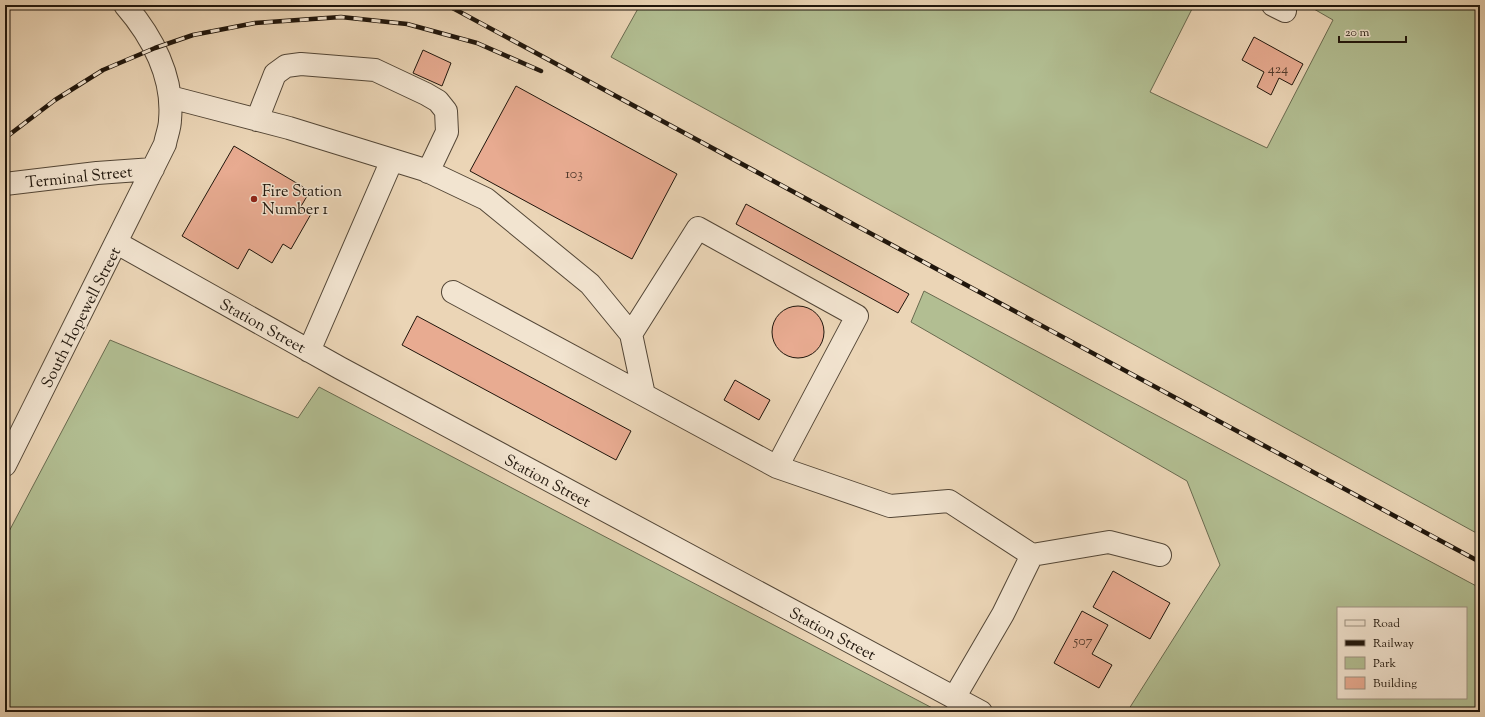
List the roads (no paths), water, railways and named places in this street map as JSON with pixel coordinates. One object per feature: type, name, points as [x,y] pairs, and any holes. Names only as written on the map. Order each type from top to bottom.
[{"type":"street","name":"South Hopewell Street","points":[[5,465],[153,169],[164,144],[170,121],[170,97],[166,74],[154,48],[138,21],[125,5]]},
{"type":"street","points":[[257,120],[275,74],[286,66],[301,64],[375,70],[426,94],[438,101],[446,111],[447,132],[428,172]]},
{"type":"street","points":[[170,97],[257,120],[392,160],[428,172],[486,199],[590,284],[632,334],[644,395]]},
{"type":"street","points":[[309,351],[392,160]]},
{"type":"street","name":"Terminal Street","points":[[5,184],[97,173],[153,169]]},
{"type":"street","points":[[632,334],[698,228],[857,316],[777,467]]},
{"type":"street","name":"Station Street","points":[[117,243],[309,351],[981,712]]},
{"type":"street","points":[[453,292],[777,467],[890,506],[949,501],[1032,555],[1109,542],[1160,554]]},
{"type":"street","points":[[954,698],[1003,614],[1032,555]]},
{"type":"railway","points":[[447,5],[1480,562]]},
{"type":"railway","points":[[5,138],[55,100],[103,70],[155,48],[193,35],[255,23],[341,17],[407,24],[477,43],[541,71]]},
{"type":"place","name":"Fire Station Number 1","points":[[254,199]]}]
